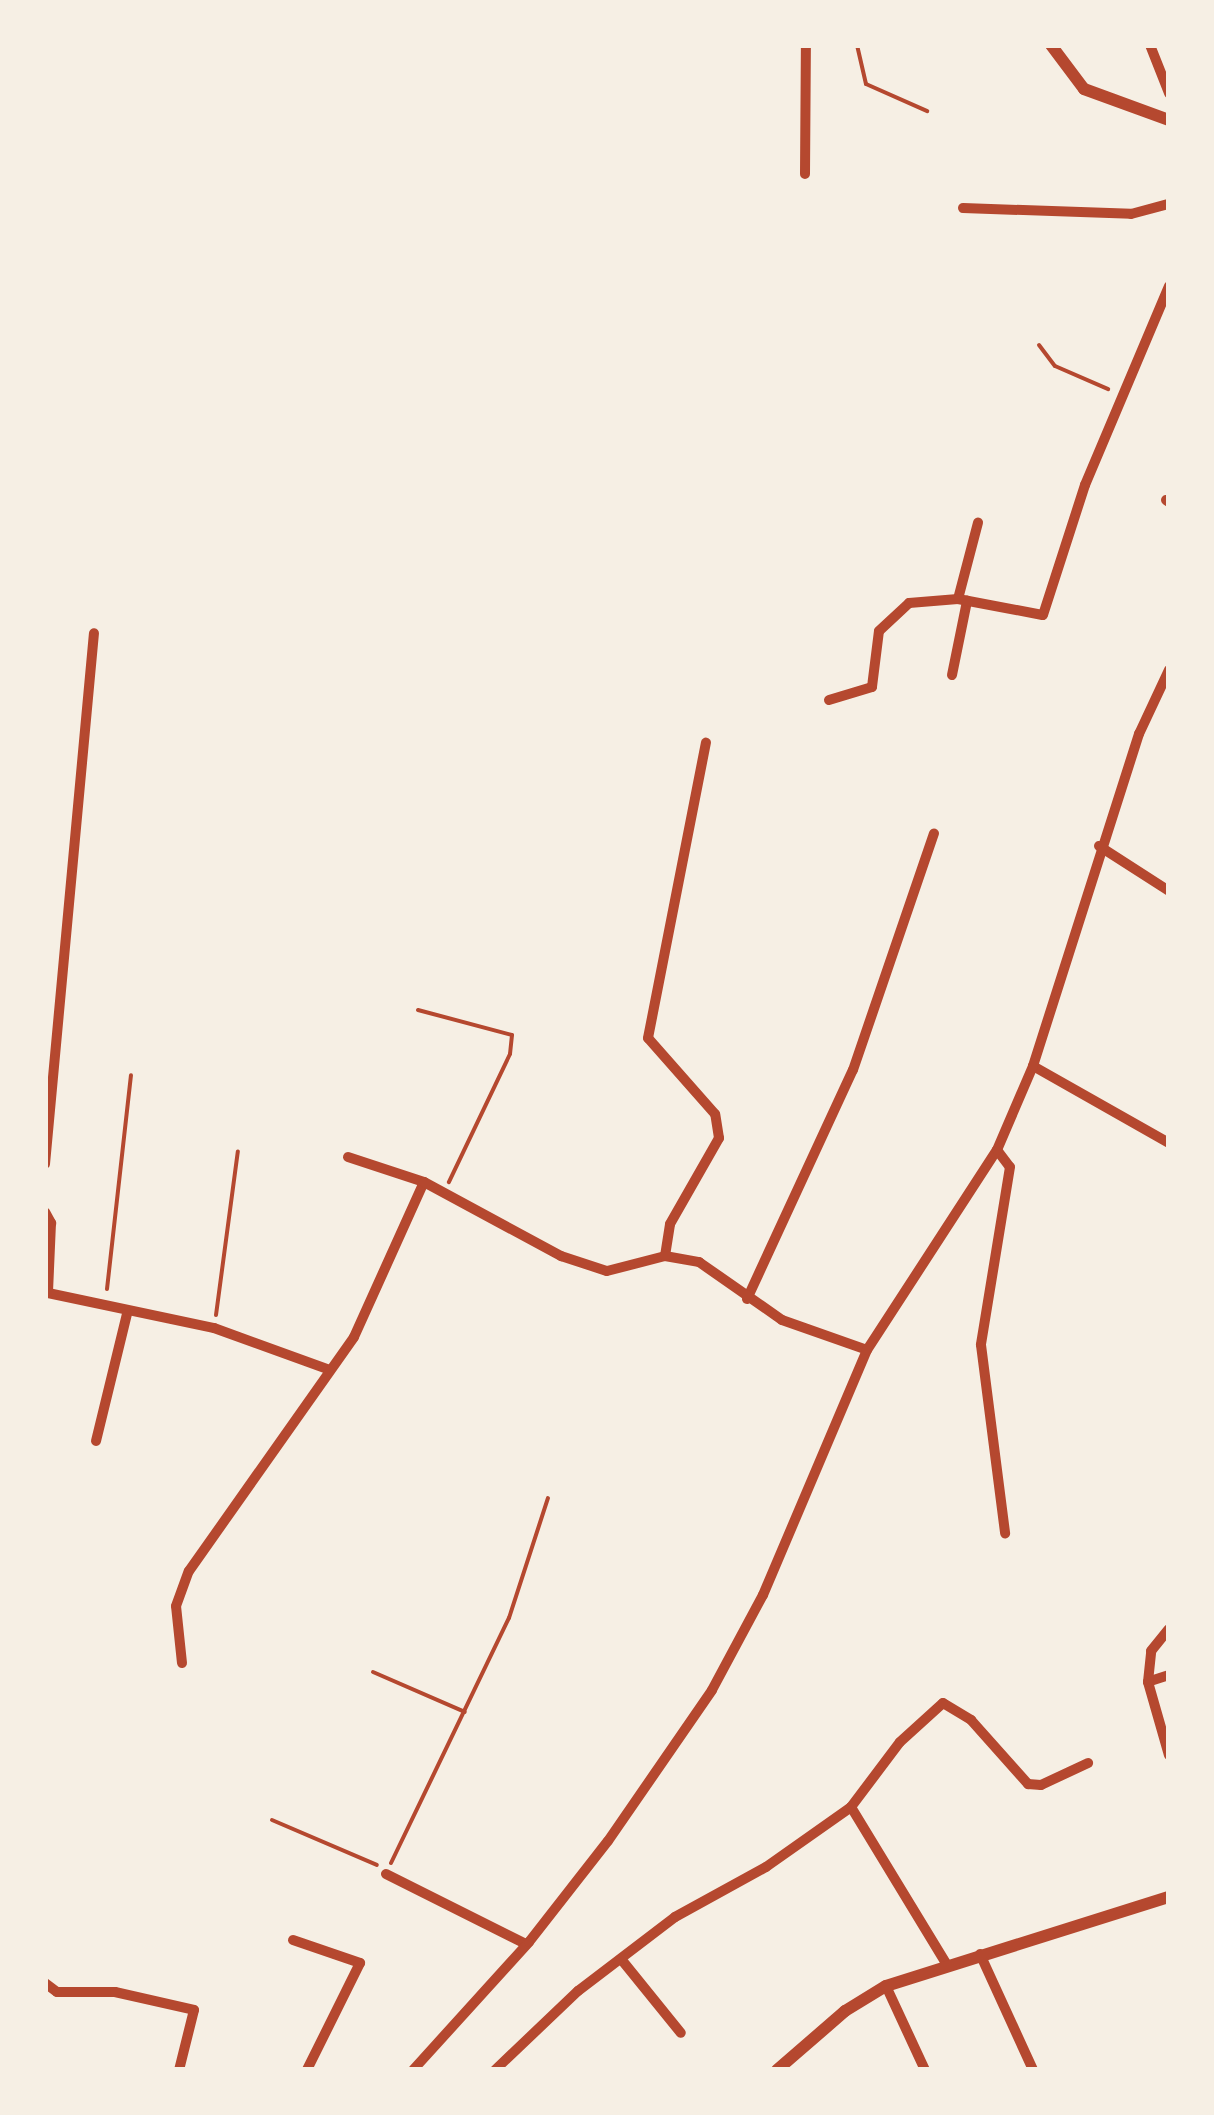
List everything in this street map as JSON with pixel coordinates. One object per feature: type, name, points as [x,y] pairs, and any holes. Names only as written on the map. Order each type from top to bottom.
[{"type":"street","points":[[806,45],[806,174]]},
{"type":"street","points":[[1051,45],[1084,89],[1169,120]]},
{"type":"street","points":[[1150,45],[1169,93]]},
{"type":"street","points":[[962,208],[1131,214],[1169,204]]},
{"type":"street","points":[[828,700],[872,688],[874,646],[898,611],[923,598],[962,600],[1043,615],[1085,485],[1126,396],[1169,286]]},
{"type":"street","points":[[952,675],[978,523]]},
{"type":"street","points":[[45,1164],[94,632]]},
{"type":"street","points":[[413,2070],[526,1944],[712,1690],[763,1595],[867,1350],[997,1150],[1033,1066],[1099,846],[1169,670]]},
{"type":"street","points":[[665,1256],[670,1224],[719,1138],[715,1114],[648,1038],[706,743]]},
{"type":"street","points":[[747,1299],[853,1070],[934,833]]},
{"type":"street","points":[[1099,846],[1169,891]]},
{"type":"street","points":[[1033,1066],[1169,1143]]},
{"type":"street","points":[[997,1150],[1010,1167],[981,1345],[1005,1533]]},
{"type":"street","points":[[348,1157],[446,1189],[586,1264],[608,1271],[665,1256],[714,1270],[747,1299],[782,1320],[867,1350]]},
{"type":"street","points":[[182,1663],[176,1606],[189,1571],[354,1337],[424,1182]]},
{"type":"street","points":[[45,1212],[51,1223],[48,1293],[105,1310],[214,1328],[330,1370]]},
{"type":"street","points":[[96,1440],[126,1314]]},
{"type":"street","points":[[1169,1629],[1152,1651],[1148,1682],[1169,1755]]},
{"type":"street","points":[[1148,1682],[1169,1675]]},
{"type":"street","points":[[495,2070],[675,1917],[766,1867],[851,1806],[900,1742],[943,1703],[971,1720],[1028,1784],[1041,1784],[1088,1762]]},
{"type":"street","points":[[851,1806],[946,1963]]},
{"type":"street","points":[[386,1874],[526,1944]]},
{"type":"street","points":[[777,2070],[846,2010],[886,1986],[946,1963],[1169,1897]]},
{"type":"street","points":[[294,1940],[360,1963],[307,2070]]},
{"type":"street","points":[[980,1954],[1033,2070]]},
{"type":"street","points":[[621,1959],[681,2033]]},
{"type":"street","points":[[45,1982],[57,1992],[114,1992],[194,2010],[179,2070]]},
{"type":"street","points":[[886,1986],[924,2070]]},
{"type":"path","points":[[857,45],[866,84],[927,112]]},
{"type":"path","points":[[1038,345],[1055,366],[1126,396]]},
{"type":"path","points":[[418,1010],[512,1035],[510,1054],[446,1189]]},
{"type":"path","points":[[105,1310],[131,1076]]},
{"type":"path","points":[[214,1328],[238,1151]]},
{"type":"path","points":[[272,1820],[373,1861],[386,1874],[466,1713],[517,1598],[548,1498]]},
{"type":"path","points":[[373,1672],[466,1713]]}]
